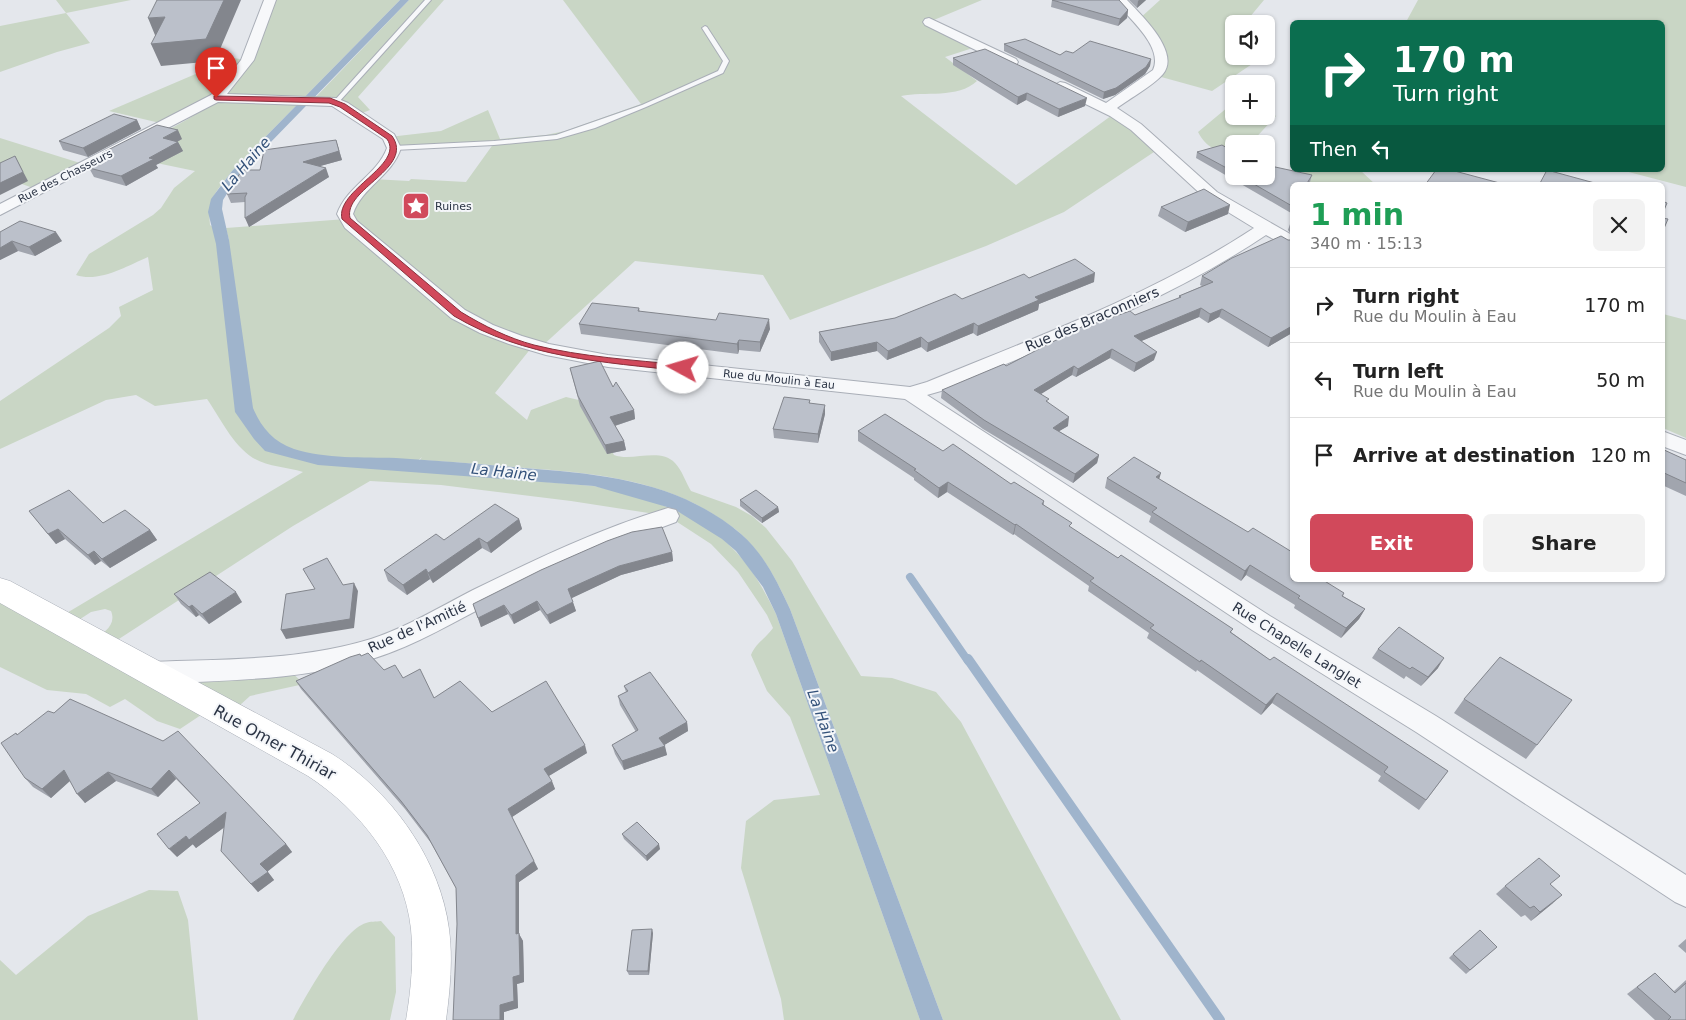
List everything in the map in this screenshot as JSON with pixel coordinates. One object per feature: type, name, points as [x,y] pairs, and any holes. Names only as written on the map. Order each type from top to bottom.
[{"type":"street","name":"Rue des Chasseurs","points":[[0,210],[216,98],[232,81],[247,60],[270,0]]},
{"type":"street","points":[[1108,109],[1158,72],[1162,66],[1163,58],[1147,29],[1120,0]]},
{"type":"street","points":[[929,22],[1026,69]]},
{"type":"street","points":[[1051,81],[1108,109],[1136,127],[1211,195],[1290,241]]},
{"type":"street","points":[[216,98],[328,101],[390,138],[394,148]]},
{"type":"street","name":"Rue du Moulin à Eau","points":[[394,148],[386,165],[348,203],[345,214],[346,219],[458,314],[493,334],[532,347],[593,358],[910,393]]},
{"type":"street","name":"Rue des Braconniers","points":[[910,393],[934,387],[1156,292],[1220,258],[1265,228]]},
{"type":"street","name":"Rue Chapelle Langlet","points":[[910,393],[1253,618],[1426,724],[1686,892]]},
{"type":"street","points":[[1665,439],[1686,448]]},
{"type":"street","name":"Rue de l'Amitié","points":[[150,673],[286,667],[313,663],[373,648],[437,621],[498,589],[562,559],[668,516]]},
{"type":"street","name":"Rue Omer Thiriar","points":[[0,589],[320,765],[340,778],[359,794],[375,812],[406,858],[425,908],[430,928],[431,957],[430,995],[426,1020]]},
{"type":"lane","points":[[328,101],[428,0]]},
{"type":"lane","points":[[394,148],[544,139],[574,133],[609,120],[721,72],[726,62],[705,28]]},
{"type":"green space","points":[[56,0],[131,0],[66,13]]},
{"type":"green space","points":[[270,0],[400,0],[232,171],[214,195],[210,208],[210,225],[229,240],[226,228],[346,219],[372,179],[466,182],[494,143],[394,148],[389,137],[441,131],[488,110],[500,139],[546,135],[565,131],[641,104],[563,0],[982,0],[929,22],[979,46],[945,57],[977,81],[969,87],[951,92],[901,96],[1016,185],[1115,113],[1160,148],[1064,212],[986,246],[790,320],[763,275],[635,261],[540,348],[532,347],[495,393],[527,420],[531,410],[566,397],[583,401],[614,455],[629,457],[654,455],[669,458],[680,469],[691,491],[736,507],[752,516],[766,528],[792,561],[861,676],[892,678],[936,692],[961,722],[1121,1020],[943,1020],[790,609],[775,579],[758,552],[733,528],[694,504],[648,486],[576,472],[420,460],[422,457],[407,470],[594,486],[633,495],[690,517],[723,539],[737,553],[754,574],[776,614],[920,1020],[784,1020],[781,999],[741,868],[746,821],[774,800],[820,795],[790,717],[767,691],[751,655],[773,628],[767,615],[738,572],[711,544],[668,516],[571,501],[441,485],[370,481],[293,526],[105,648],[150,673],[286,667],[304,684],[250,696],[228,716],[213,707],[180,729],[157,721],[125,699],[110,707],[86,694],[47,690],[0,667],[0,589],[55,620],[303,472],[271,465],[253,458],[239,446],[227,431],[207,399],[155,406],[136,395],[106,400],[0,449],[0,401],[109,328],[121,316],[119,307],[153,290],[148,257],[103,275],[85,277],[76,275],[89,254],[153,215],[161,208],[174,188],[195,171],[118,155],[185,121],[216,98],[160,123],[109,111],[233,58],[247,60]],"holes":[[[105,609],[111,611],[111,625],[92,641],[68,627],[91,612]]]},
{"type":"green space","points":[[409,0],[444,0],[358,97],[370,110],[357,115],[343,106],[313,100]]},
{"type":"green space","points":[[1160,0],[1264,0],[1252,15],[1225,15],[1225,65],[1251,65],[1236,75],[1225,75],[1225,82],[1212,91],[1154,75],[1162,66],[1138,20]]},
{"type":"green space","points":[[1418,0],[1686,0],[1686,187],[1629,172],[1665,172],[1665,20],[1407,20]]},
{"type":"green space","points":[[66,13],[90,43],[57,52],[0,72],[0,26]]},
{"type":"green space","points":[[1225,110],[1225,125],[1268,125],[1258,135],[1225,135],[1225,152],[1209,146],[1198,132]]},
{"type":"green space","points":[[0,138],[80,163],[33,188],[0,176]]},
{"type":"green space","points":[[1302,172],[1362,172],[1373,182],[1300,182]]},
{"type":"green space","points":[[1665,315],[1686,320],[1686,438],[1665,429]]},
{"type":"green space","points":[[149,890],[178,891],[188,920],[198,1020],[0,1020],[0,960],[16,975],[88,916]]},
{"type":"green space","points":[[381,921],[395,937],[396,992],[390,1020],[293,1020],[325,966],[346,938],[356,928],[366,923]]},
{"type":"water","name":"La Haine","points":[[400,0],[409,0],[267,146],[233,184],[223,200],[222,209],[229,240],[253,408],[256,415],[274,438],[287,446],[306,452],[345,457],[396,458],[553,470],[639,483],[666,491],[692,502],[717,516],[741,534],[763,559],[775,578],[790,609],[943,1020],[920,1020],[776,614],[763,587],[736,551],[722,539],[674,509],[594,486],[318,465],[265,451],[235,412],[216,244],[208,212],[211,199],[232,171]]},
{"type":"building","points":[[157,0],[224,0],[206,39],[151,44],[165,17],[148,18]]},
{"type":"building","points":[[1052,0],[1119,0],[1128,10],[1120,19]]},
{"type":"building","points":[[1025,39],[1060,55],[1066,51],[1073,53],[1090,41],[1151,59],[1146,67],[1116,88],[1104,92],[1004,44]]},
{"type":"building","points":[[985,49],[1087,98],[1059,109],[1027,93],[1018,97],[953,58]]},
{"type":"building","points":[[114,114],[137,120],[83,148],[59,141]]},
{"type":"building","points":[[157,125],[178,130],[163,138],[178,142],[149,158],[154,159],[121,176],[89,168],[113,156],[102,153]]},
{"type":"building","points":[[336,140],[339,151],[303,162],[326,168],[245,218],[245,197],[247,193],[227,194],[242,170],[260,170],[264,150]]},
{"type":"building","points":[[1222,145],[1225,147],[1225,167],[1197,152]]},
{"type":"building","points":[[15,156],[23,172],[0,183],[0,163]]},
{"type":"building","points":[[1275,167],[1290,170],[1290,172],[1312,175],[1308,182],[1290,182],[1290,205],[1256,185],[1275,185]]},
{"type":"building","points":[[1435,172],[1458,172],[1496,182],[1427,182]]},
{"type":"building","points":[[1546,172],[1554,172],[1591,182],[1541,182]]},
{"type":"building","points":[[1204,189],[1230,205],[1188,222],[1161,207]]},
{"type":"building","points":[[20,221],[56,232],[29,247],[12,241],[0,248],[0,232]]},
{"type":"building","points":[[1281,236],[1290,240],[1290,327],[1271,338],[1222,309],[1210,314],[1201,308],[1134,336],[1157,352],[1136,363],[1112,349],[1078,369],[1074,366],[1034,390],[1049,399],[1046,401],[1069,417],[1053,428],[1099,455],[1075,474],[984,420],[942,390],[1004,364],[1006,366],[1093,321],[1096,323],[1130,311],[1135,315],[1181,297],[1179,296],[1213,282],[1202,276],[1232,258]]},
{"type":"building","points":[[1075,259],[1095,273],[1035,297],[1039,300],[978,326],[974,323],[928,343],[921,337],[888,351],[877,342],[831,352],[819,332],[895,318],[955,294],[962,299],[1024,274],[1029,278]]},
{"type":"building","points":[[592,303],[639,308],[638,311],[716,320],[719,313],[769,319],[760,342],[739,340],[737,344],[579,324]]},
{"type":"building","points":[[600,361],[613,387],[616,382],[634,410],[610,417],[624,441],[605,445],[578,396],[570,368]]},
{"type":"building","points":[[784,397],[810,400],[809,403],[825,405],[818,434],[773,429]]},
{"type":"building","points":[[885,414],[943,451],[953,444],[1011,484],[1014,482],[1044,501],[1042,504],[1072,523],[1069,526],[1118,558],[1121,555],[1233,629],[1230,632],[1270,660],[1274,657],[1448,771],[1426,800],[1384,772],[1388,767],[1277,693],[1266,705],[1201,660],[1200,662],[1150,628],[1154,625],[1090,581],[1094,578],[1016,524],[948,482],[939,488],[914,470],[916,469],[858,431]]},
{"type":"building","points":[[1665,450],[1686,460],[1686,483],[1665,473]]},
{"type":"building","points":[[1134,457],[1161,473],[1156,477],[1248,532],[1253,528],[1290,551],[1290,582],[1326,582],[1344,593],[1342,596],[1365,609],[1346,628],[1298,598],[1300,596],[1250,565],[1245,571],[1152,512],[1157,508],[1107,478]]},
{"type":"building","points":[[69,490],[103,523],[125,510],[150,530],[102,559],[94,551],[88,555],[58,529],[48,534],[29,511]]},
{"type":"building","points":[[756,490],[778,507],[762,518],[740,500]]},
{"type":"building","points":[[495,504],[519,519],[487,543],[479,538],[428,573],[426,569],[403,585],[384,570],[436,534],[444,540]]},
{"type":"building","points":[[662,527],[672,552],[619,566],[568,589],[573,602],[547,615],[537,601],[511,615],[504,605],[478,618],[473,604],[541,570],[632,532]]},
{"type":"building","points":[[327,558],[343,585],[354,583],[350,619],[281,630],[286,594],[315,589],[303,569]]},
{"type":"building","points":[[210,572],[236,592],[202,614],[192,605],[189,607],[174,594]]},
{"type":"building","points":[[1399,627],[1444,658],[1428,677],[1412,667],[1410,669],[1378,649]]},
{"type":"building","points":[[368,653],[384,670],[395,665],[403,678],[420,669],[434,698],[460,681],[492,712],[546,681],[585,745],[544,769],[552,781],[508,809],[534,861],[516,875],[516,934],[519,933],[520,975],[513,977],[514,1001],[500,1005],[500,1020],[453,1020],[457,924],[456,888],[427,835],[401,801],[296,681],[350,657]]},
{"type":"building","points":[[1500,657],[1572,700],[1537,745],[1464,699]]},
{"type":"building","points":[[650,672],[687,722],[659,738],[665,746],[622,761],[612,745],[638,730],[618,696],[628,691],[624,686]]},
{"type":"building","points":[[70,699],[163,741],[178,731],[286,844],[260,864],[268,872],[251,884],[221,851],[226,812],[189,840],[186,836],[169,849],[157,834],[200,803],[169,770],[151,789],[108,772],[77,794],[64,770],[42,789],[25,778],[1,743],[16,733],[17,735],[48,711],[54,713]]},
{"type":"building","points":[[637,822],[659,844],[646,856],[622,834]]},
{"type":"building","points":[[1539,858],[1560,876],[1550,884],[1562,895],[1540,912],[1534,906],[1530,908],[1505,886]]},
{"type":"building","points":[[652,929],[648,971],[627,971],[632,930]]},
{"type":"building","points":[[1480,930],[1497,947],[1470,970],[1453,954]]},
{"type":"building","points":[[1655,973],[1675,993],[1686,983],[1686,1020],[1668,1020],[1671,1017],[1637,987]]},
{"type":"waterway","points":[[910,577],[968,661]]},
{"type":"waterway","points":[[968,659],[1220,1020]]},
{"type":"place","name":"Ruines","points":[[416,206]]},
{"type":"route","points":[[216,98],[330,100],[343,106],[390,138],[394,148],[393,153],[386,165],[348,203],[345,214],[346,219],[458,314],[474,324],[493,334],[532,347],[621,362],[683,368]]}]
